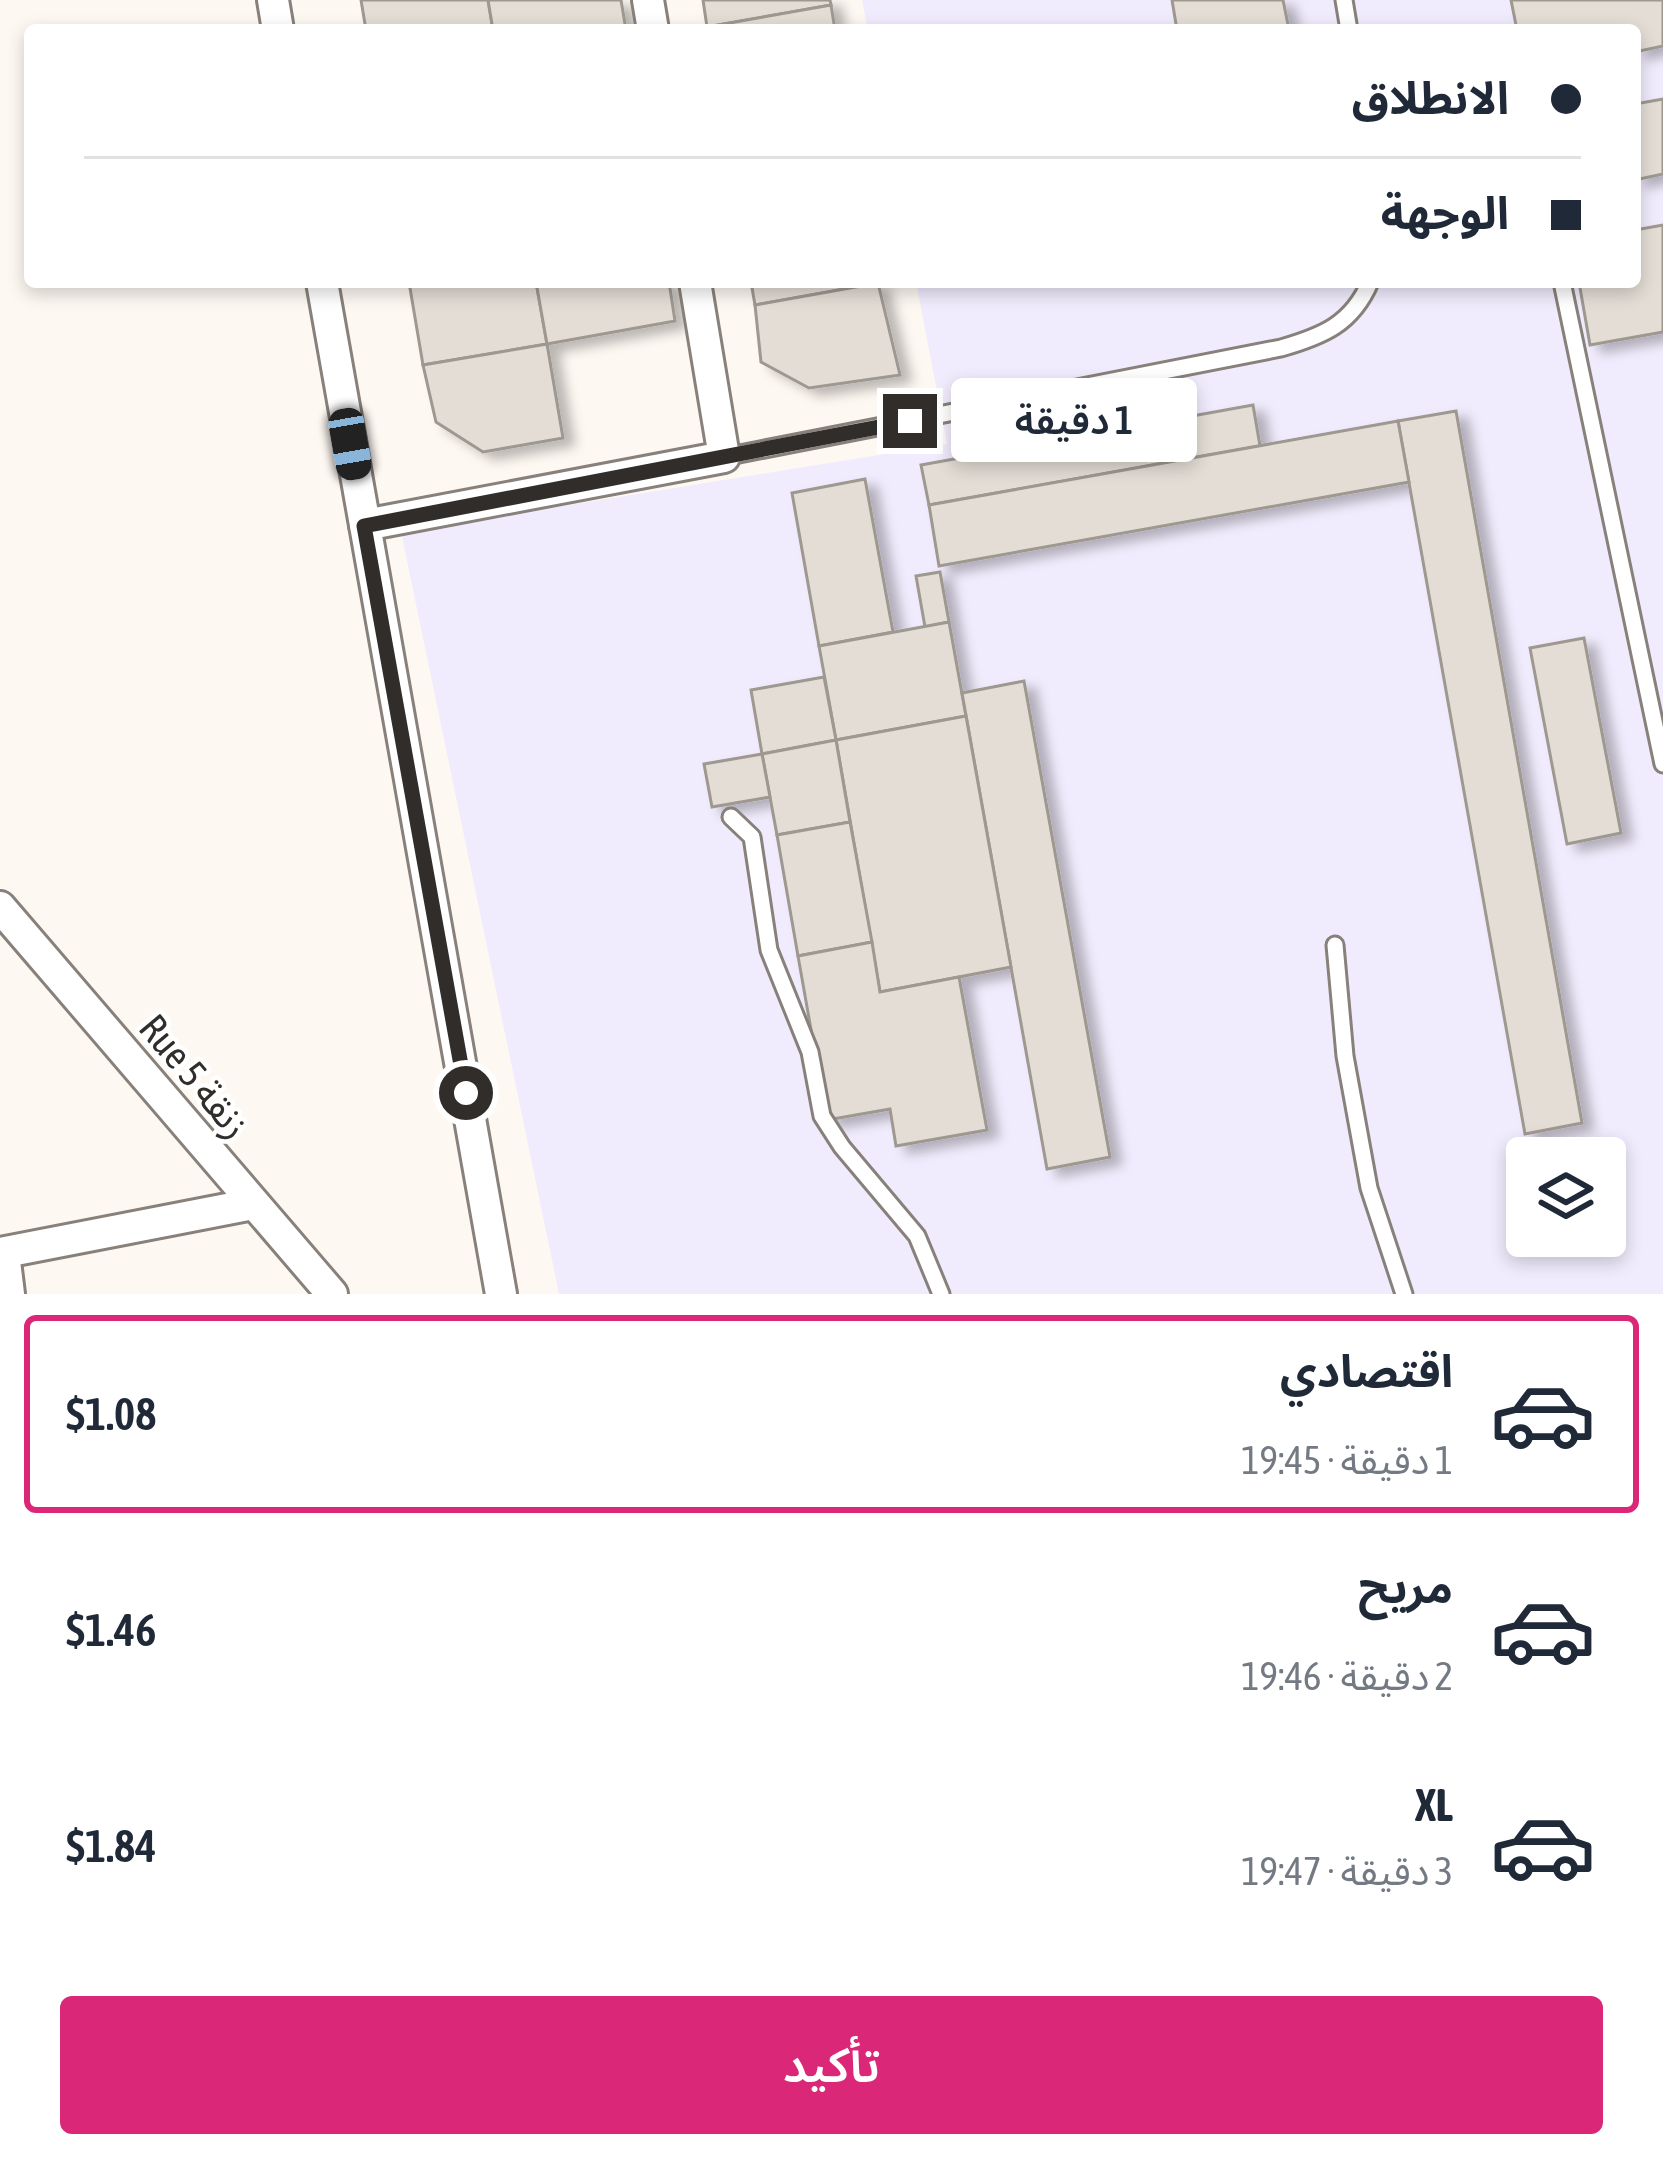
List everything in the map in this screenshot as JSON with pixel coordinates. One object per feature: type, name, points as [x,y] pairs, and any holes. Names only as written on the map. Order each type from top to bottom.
[{"type":"street","points":[[323,288],[501,1294]]},
{"type":"street","points":[[364,526],[724,458],[696,288]]},
{"type":"street","name":"Rue 5 زنقة","points":[[0,908],[332,1294]]},
{"type":"street","points":[[9,1294],[2,1253],[253,1204]]},
{"type":"lane","points":[[724,458],[1281,348],[1324,336],[1348,319],[1366,288]]},
{"type":"lane","points":[[1563,288],[1663,764]]},
{"type":"lane","points":[[731,817],[752,837],[769,950],[810,1052],[822,1116],[917,1237],[941,1294]]},
{"type":"lane","points":[[1335,945],[1345,1056],[1369,1188],[1404,1294]]},
{"type":"shaded area","points":[[862,0],[1663,0],[1663,1294],[559,1294],[401,532],[947,444],[917,288],[1641,288],[1641,24],[867,24]]},
{"type":"building","points":[[361,0],[488,0],[492,24],[365,24]]},
{"type":"building","points":[[488,0],[621,0],[625,24],[492,24]]},
{"type":"building","points":[[703,0],[830,0],[831,5],[724,24],[707,24]]},
{"type":"building","points":[[1172,0],[1283,0],[1288,24],[1176,24]]},
{"type":"building","points":[[1511,0],[1663,0],[1663,46],[1641,51],[1641,24],[1516,24]]},
{"type":"building","points":[[831,5],[834,24],[724,24]]},
{"type":"building","points":[[1663,99],[1663,174],[1641,179],[1641,103]]},
{"type":"building","points":[[1663,225],[1663,332],[1590,345],[1580,288],[1641,288],[1641,229]]},
{"type":"building","points":[[410,288],[537,288],[547,344],[423,365]]},
{"type":"building","points":[[537,288],[670,288],[675,321],[547,344]]},
{"type":"building","points":[[752,288],[850,288],[755,305]]},
{"type":"building","points":[[850,288],[879,288],[900,375],[809,388],[761,362],[755,305]]},
{"type":"building","points":[[547,344],[563,438],[483,452],[436,422],[423,365]]},
{"type":"building","points":[[1253,405],[1260,446],[929,505],[921,465]]},
{"type":"building","points":[[1456,411],[1582,1123],[1525,1134],[1398,421]]},
{"type":"building","points":[[1398,421],[1409,482],[939,566],[929,505]]},
{"type":"building","points":[[865,479],[893,632],[819,646],[792,493]]},
{"type":"building","points":[[940,572],[949,622],[925,627],[916,576]]},
{"type":"building","points":[[949,622],[966,716],[836,740],[819,646]]},
{"type":"building","points":[[1584,638],[1621,833],[1567,844],[1530,648]]},
{"type":"building","points":[[824,677],[836,740],[762,754],[751,690]]},
{"type":"building","points":[[1024,681],[1110,1157],[1047,1169],[962,693]]},
{"type":"building","points":[[966,716],[1011,967],[880,992],[836,740]]},
{"type":"building","points":[[836,740],[850,822],[777,835],[762,754]]},
{"type":"building","points":[[762,754],[770,797],[712,807],[704,764]]},
{"type":"building","points":[[850,822],[872,942],[798,956],[777,835]]},
{"type":"building","points":[[872,942],[880,992],[959,977],[987,1130],[896,1146],[890,1109],[827,1120],[798,956]]},
{"type":"route","points":[[466,1093],[364,526],[910,421]]}]
